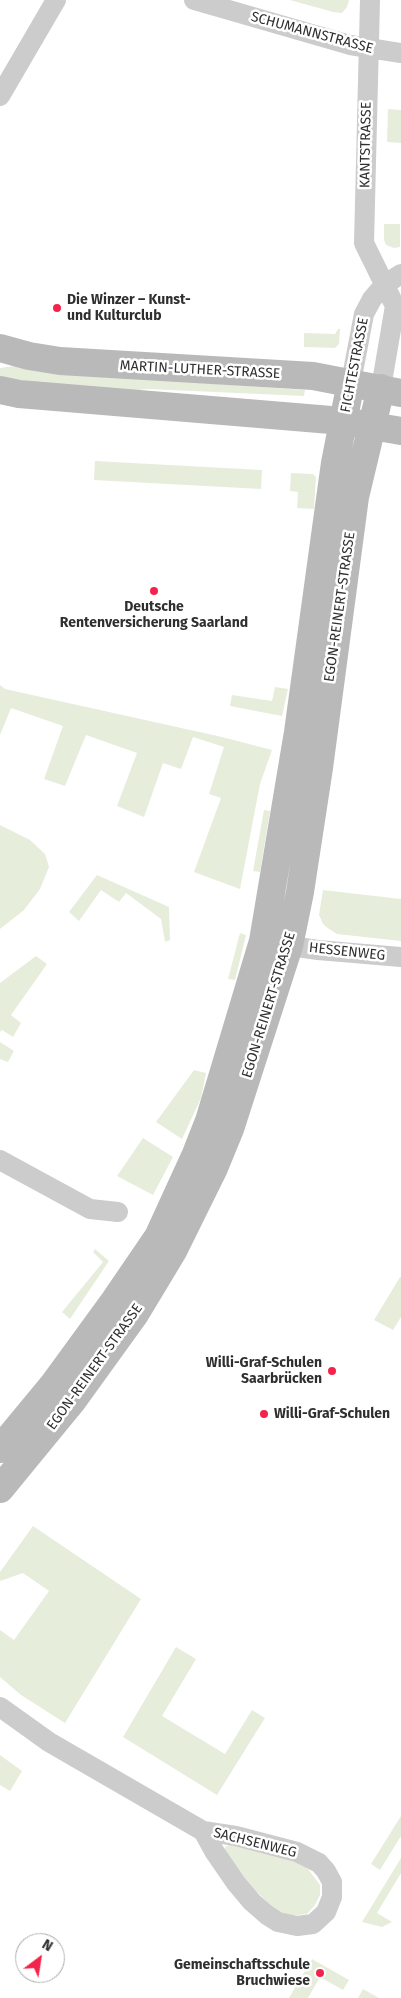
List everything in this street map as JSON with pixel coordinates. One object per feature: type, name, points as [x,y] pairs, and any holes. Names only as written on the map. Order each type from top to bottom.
[{"type":"main road","name":"MARTIN-LUTHER-STRASSE","points":[[0,348],[19,354],[60,361],[313,376],[391,391]]},
{"type":"main road","name":"FICHTESTRASSE","points":[[343,420],[351,382]]},
{"type":"main road","points":[[0,390],[19,394],[343,420],[401,431]]},
{"type":"main road","name":"FICHTESTRASSE","points":[[371,425],[391,391]]},
{"type":"main road","name":"EGON-REINERT-STRASSE","points":[[0,1449],[53,1386],[158,1237],[196,1154],[209,1120],[263,941],[298,732],[343,420]]},
{"type":"main road","name":"EGON-REINERT-STRASSE","points":[[0,1489],[73,1400],[135,1314],[173,1251],[214,1168],[230,1129],[289,946],[304,866],[355,496],[371,425]]},
{"type":"street","points":[[0,96],[56,0]]},
{"type":"street","name":"SCHUMANNSTRASSE","points":[[194,0],[368,49],[401,53]]},
{"type":"street","name":"KANTSTRASSE","points":[[370,0],[364,243],[384,285]]},
{"type":"street","name":"FICHTESTRASSE","points":[[351,382],[364,314],[372,299],[384,285],[401,274]]},
{"type":"street","name":"FICHTESTRASSE","points":[[384,285],[395,306],[391,391]]},
{"type":"street","name":"HESSENWEG","points":[[263,941],[289,946],[401,957]]},
{"type":"street","points":[[0,1160],[90,1209],[118,1212]]},
{"type":"street","name":"SACHSENWEG","points":[[0,1707],[49,1742],[203,1831],[236,1836],[297,1852],[318,1863],[326,1871],[332,1882],[332,1897],[326,1912],[313,1924],[297,1926],[278,1922],[267,1915],[252,1902],[236,1883],[203,1831]]},
{"type":"green space","points":[[290,0],[349,0],[347,7],[342,13]]},
{"type":"green space","points":[[388,109],[401,110],[401,143],[387,142]]},
{"type":"green space","points":[[384,224],[400,224],[400,247],[394,248],[386,245],[384,240]]},
{"type":"green space","points":[[340,329],[339,344],[335,348],[304,347],[304,333],[335,334]]},
{"type":"green space","points":[[15,366],[70,374],[305,390],[304,396],[148,389],[119,392],[11,379],[0,376],[0,368]]},
{"type":"green space","points":[[95,461],[262,470],[261,489],[94,480]]},
{"type":"green space","points":[[291,473],[313,474],[316,477],[314,509],[297,508],[298,492],[290,491]]},
{"type":"green space","points":[[0,685],[5,689],[222,737],[272,750],[260,784],[240,889],[194,872],[221,798],[209,794],[224,747],[193,737],[181,769],[163,763],[144,817],[117,806],[137,753],[86,735],[65,786],[44,779],[63,726],[11,708],[0,735]]},
{"type":"green space","points":[[275,687],[288,689],[282,716],[230,706],[232,695],[272,701]]},
{"type":"green space","points":[[264,810],[270,811],[260,872],[253,871]]},
{"type":"green space","points":[[0,825],[30,840],[45,854],[49,867],[40,889],[24,910],[0,929]]},
{"type":"green space","points":[[97,875],[169,907],[170,940],[165,942],[161,919],[126,893],[119,902],[101,890],[79,921],[69,912]]},
{"type":"green space","points":[[323,890],[401,899],[401,941],[337,934],[329,929],[323,924],[319,915]]},
{"type":"green space","points":[[240,933],[246,935],[235,980],[228,979]]},
{"type":"green space","points":[[36,956],[47,964],[11,1015],[21,1023],[13,1037],[2,1030],[0,1032],[0,983]]},
{"type":"green space","points":[[0,1042],[14,1051],[8,1062],[0,1059]]},
{"type":"green space","points":[[194,1070],[206,1073],[201,1098],[182,1139],[156,1122]]},
{"type":"green space","points":[[143,1138],[173,1157],[153,1195],[117,1176]]},
{"type":"green space","points":[[95,1249],[109,1261],[70,1319],[62,1312],[103,1262],[93,1252]]},
{"type":"green space","points":[[400,1277],[401,1317],[393,1330],[374,1320]]},
{"type":"green space","points":[[33,1526],[141,1599],[65,1723],[21,1695],[0,1677],[0,1630],[14,1640],[49,1591],[23,1573],[0,1581],[0,1572]]},
{"type":"green space","points":[[176,1647],[196,1659],[162,1716],[225,1754],[252,1710],[265,1718],[217,1795],[123,1737]]},
{"type":"green space","points":[[0,1755],[22,1771],[10,1791],[0,1785]]},
{"type":"green space","points":[[401,1816],[401,1836],[380,1870],[371,1864]]},
{"type":"green space","points":[[231,1844],[293,1860],[308,1869],[320,1885],[320,1895],[315,1905],[307,1914],[288,1916],[273,1908],[253,1888],[225,1853],[225,1847]]},
{"type":"green space","points":[[401,1858],[401,1873],[377,1913],[392,1922],[382,1927],[362,1922]]},
{"type":"green space","points":[[312,1959],[349,1980],[343,1990],[320,1977],[308,1998],[289,1998]]},
{"type":"green space","points":[[363,1989],[379,1998],[358,1998]]},
{"type":"place","name":"Die Winzer – Kunst- und Kulturclub","points":[[57,308]]},
{"type":"place","name":"Deutsche Rentenversicherung Saarland","points":[[154,591]]},
{"type":"place","name":"Willi-Graf-Schulen Saarbrücken","points":[[332,1371]]},
{"type":"place","name":"Willi-Graf-Schulen","points":[[264,1414]]},
{"type":"place","name":"Gemeinschaftsschule Bruchwiese","points":[[320,1973]]}]
